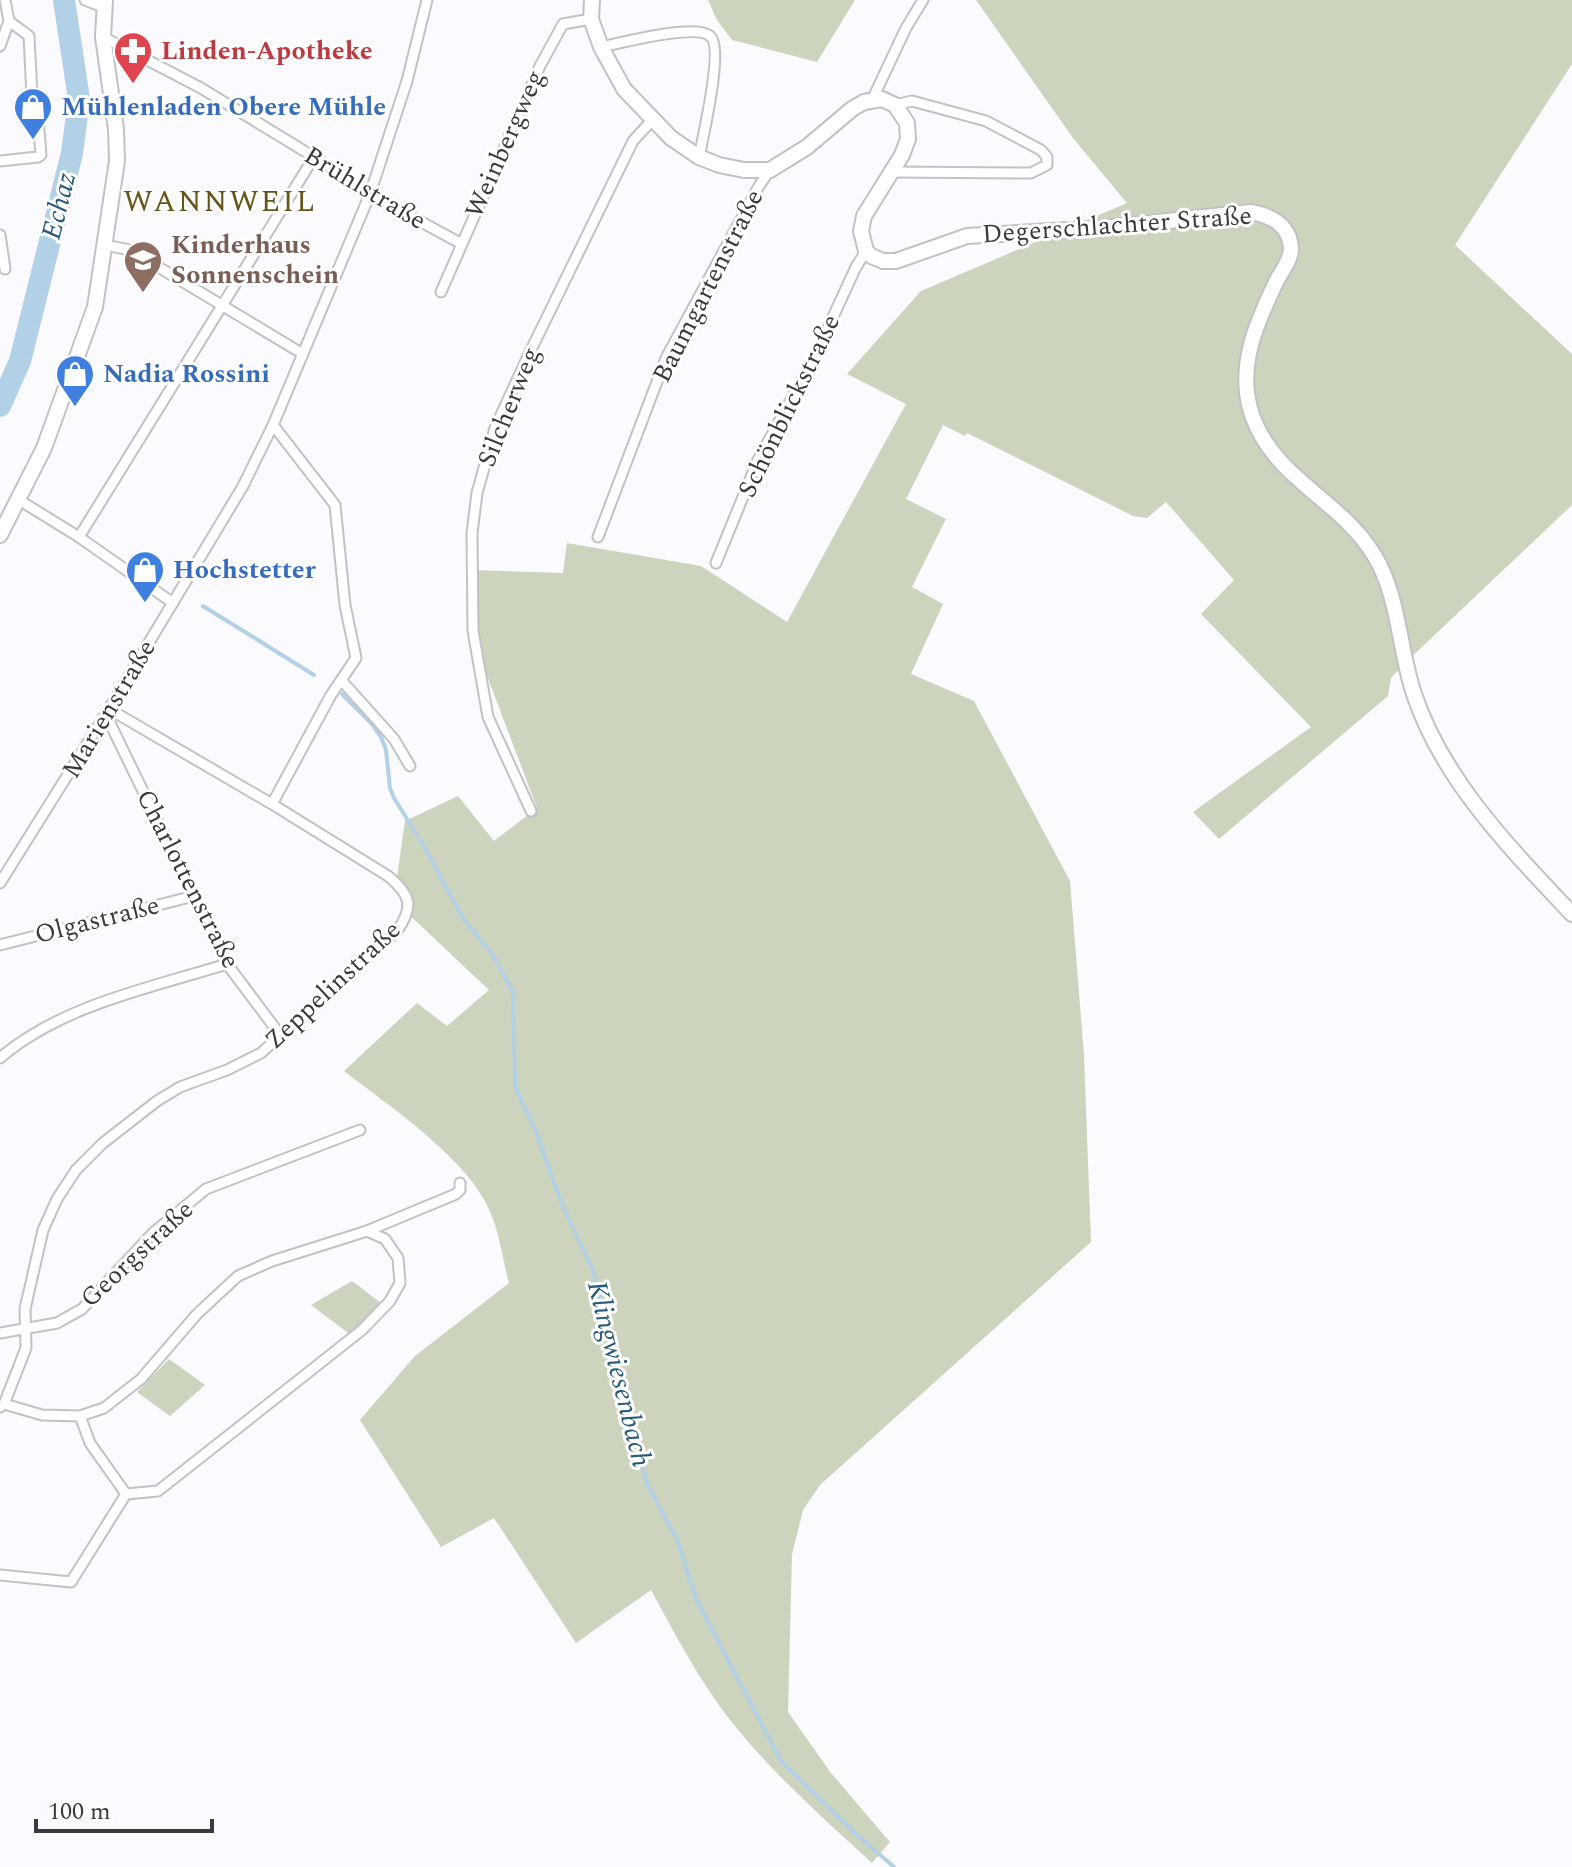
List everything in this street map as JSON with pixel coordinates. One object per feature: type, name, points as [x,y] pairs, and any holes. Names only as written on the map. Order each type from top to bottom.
[{"type":"street","points":[[0,46],[9,21],[5,0]]},
{"type":"street","points":[[0,535],[44,448],[95,307],[105,245],[117,145],[103,37],[104,4],[85,0]]},
{"type":"street","name":"Marienstraße","points":[[0,883],[108,712],[243,486],[273,425],[370,194],[407,81],[427,0]]},
{"type":"street","points":[[592,0],[591,19],[601,47],[624,89],[671,138],[699,157],[732,167],[770,170],[807,147],[852,109],[882,99],[895,105],[907,123],[908,139],[892,172],[864,216],[861,231],[866,251]]},
{"type":"street","points":[[872,100],[906,28],[923,0]]},
{"type":"street","name":"Weinbergweg","points":[[441,292],[540,66],[563,24],[591,19]]},
{"type":"street","points":[[0,161],[41,155],[38,118],[32,96],[29,36],[9,21]]},
{"type":"street","points":[[601,47],[682,32],[706,33],[712,37],[715,62],[699,157]]},
{"type":"street","name":"Brühlstraße","points":[[103,37],[201,88],[370,194],[460,243]]},
{"type":"street","points":[[892,172],[1031,173],[1047,165],[1047,157],[1041,150],[986,121],[912,101],[895,105]]},
{"type":"street","name":"Silcherweg","points":[[531,811],[488,717],[473,631],[472,533],[477,493],[495,428],[529,354],[633,141],[654,118]]},
{"type":"street","points":[[79,537],[314,157]]},
{"type":"street","name":"Baumgartenstraße","points":[[598,537],[666,358],[770,170]]},
{"type":"street","name":"Degerschlachter Straße","points":[[866,251],[883,261],[896,261],[967,236],[1103,228],[1214,214],[1251,212],[1280,222],[1287,233],[1291,253],[1254,330],[1247,357],[1246,383],[1251,412],[1262,438],[1277,461],[1355,532],[1374,555],[1385,578],[1415,696],[1430,733],[1481,811],[1572,914]]},
{"type":"street","points":[[0,235],[5,269]]},
{"type":"street","points":[[105,245],[130,250],[303,354]]},
{"type":"street","name":"Schönblickstraße","points":[[716,563],[758,460],[815,356],[866,251]]},
{"type":"street","points":[[272,804],[331,695],[356,658],[345,605],[335,505],[273,425]]},
{"type":"street","points":[[19,500],[79,537],[173,603]]},
{"type":"street","points":[[342,681],[394,739],[410,766]]},
{"type":"street","name":"Zeppelinstraße","points":[[2,1406],[19,1372],[26,1348],[25,1309],[43,1230],[57,1199],[76,1170],[103,1143],[157,1101],[180,1087],[227,1070],[261,1053],[397,931],[406,918],[408,908],[402,888],[388,876],[272,804],[108,712]]},
{"type":"street","name":"Charlottenstraße","points":[[108,712],[227,964],[281,1036]]},
{"type":"street","name":"Olgastraße","points":[[0,945],[194,896]]},
{"type":"street","points":[[0,1058],[17,1044],[67,1017],[227,964]]},
{"type":"street","name":"Georgstraße","points":[[0,1333],[57,1323],[82,1309],[153,1233],[206,1189],[360,1130]]},
{"type":"street","points":[[2,1406],[42,1415],[80,1416],[104,1408],[141,1379],[197,1314],[238,1276],[272,1261],[367,1231],[456,1194],[460,1183]]},
{"type":"street","points":[[126,1494],[158,1491],[176,1479],[362,1330],[390,1301],[400,1283],[398,1258],[385,1239],[367,1231]]},
{"type":"street","points":[[80,1416],[90,1443],[126,1494]]},
{"type":"street","points":[[0,1575],[71,1582],[126,1494]]},
{"type":"green space","points":[[708,0],[855,0],[817,62],[732,40],[717,20]]},
{"type":"green space","points":[[976,0],[1572,0],[1572,64],[1455,245],[1572,354],[1572,505],[1405,663],[1391,678],[1388,696],[1219,839],[1193,812],[1311,727],[1201,614],[1234,580],[1166,502],[1147,518],[1133,516],[967,433],[965,436],[943,425],[906,499],[946,519],[912,587],[943,604],[911,674],[974,701],[1070,881],[1084,1055],[1091,1242],[820,1485],[803,1510],[792,1554],[788,1712],[831,1773],[890,1842],[872,1863],[780,1777],[746,1740],[698,1673],[651,1590],[576,1643],[494,1518],[441,1547],[360,1420],[415,1356],[509,1283],[492,1216],[466,1175],[406,1118],[344,1071],[417,1003],[447,1026],[489,990],[401,907],[403,898],[397,877],[405,821],[458,796],[494,841],[537,808],[483,665],[472,570],[563,573],[567,543],[701,566],[787,622],[906,404],[847,374],[921,291],[1127,203],[1073,138]]},
{"type":"green space","points":[[352,1281],[381,1303],[351,1335],[311,1305]]},
{"type":"green space","points":[[169,1359],[205,1385],[170,1416],[137,1392]]},
{"type":"waterway","name":"Echaz","points":[[0,406],[20,361],[72,153],[79,99],[64,0]]},
{"type":"waterway","points":[[203,606],[314,675]]},
{"type":"waterway","name":"Klingwiesenbach","points":[[342,694],[381,737],[394,798],[464,920],[493,955],[513,992],[515,1087],[536,1131],[561,1202],[592,1268],[647,1484],[677,1539],[696,1599],[781,1761],[894,1867]]},
{"type":"place","name":"Linden-Apotheke","points":[[133,85]]},
{"type":"place","name":"Mühlenladen Obere Mühle","points":[[33,141]]},
{"type":"place","name":"Kinderhaus Sonnenschein","points":[[143,294]]},
{"type":"place","name":"Nadia Rossini","points":[[75,408]]},
{"type":"place","name":"Hochstetter","points":[[145,604]]},
{"type":"district","name":"WANNWEIL","points":[[220,202]]}]
